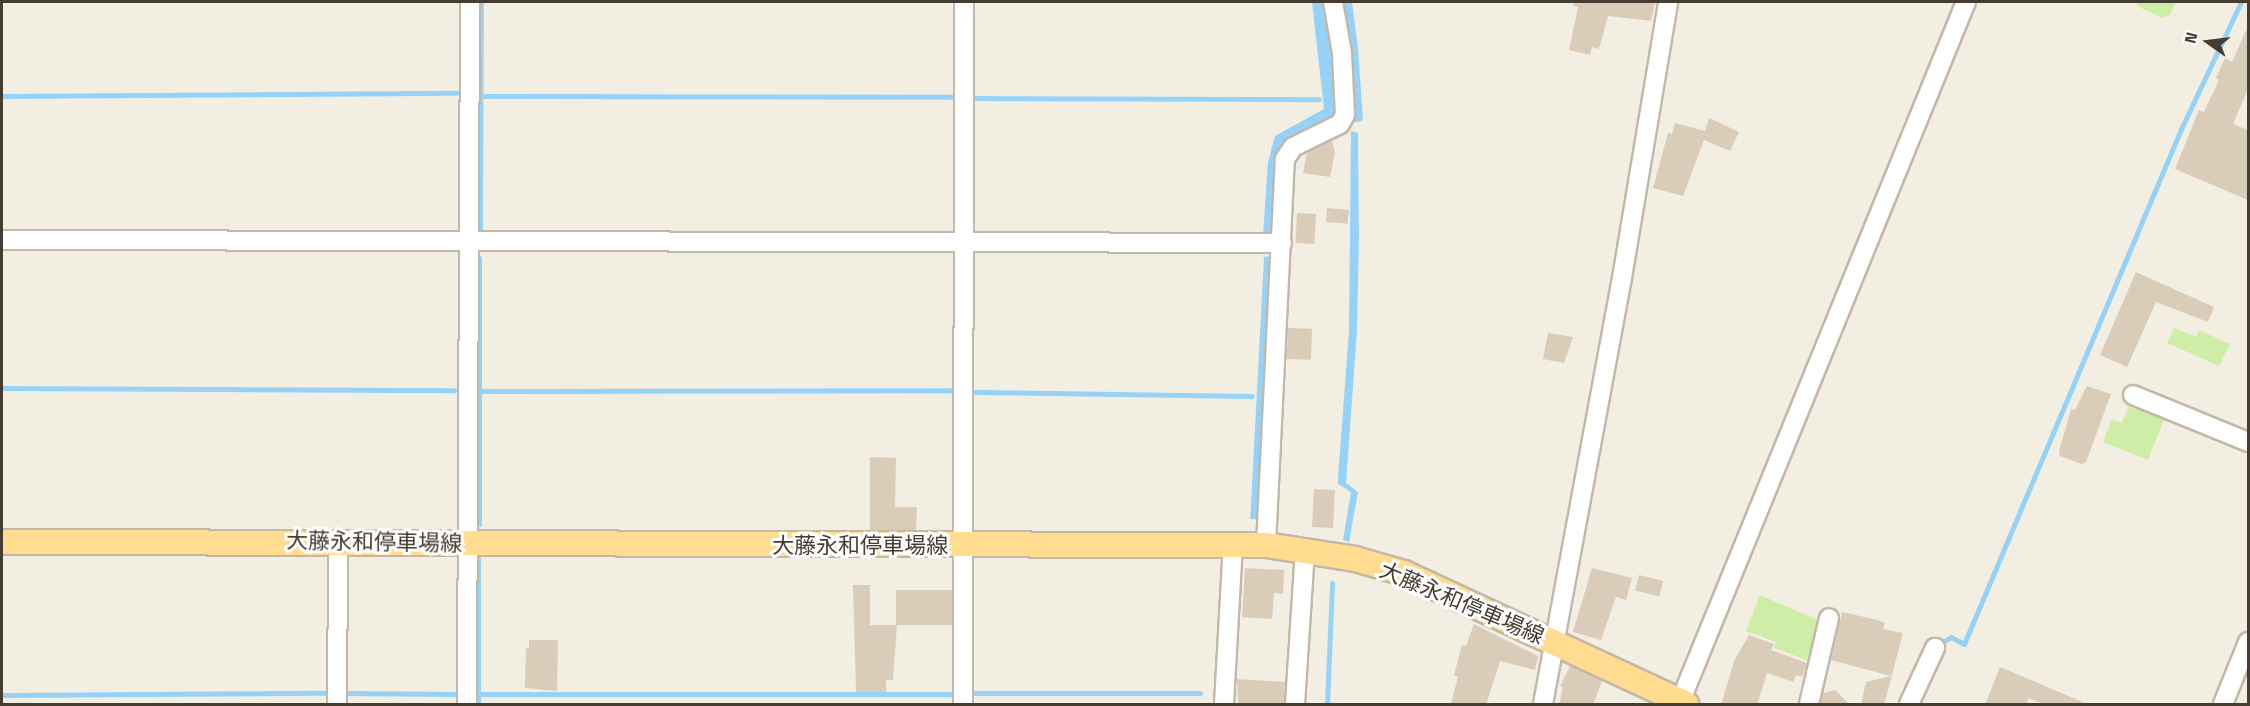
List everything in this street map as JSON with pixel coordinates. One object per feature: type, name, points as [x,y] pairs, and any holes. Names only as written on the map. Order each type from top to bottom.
[{"type":"main road","name":"大藤永和停車場線","points":[[2,542],[338,541],[469,544],[963,546],[1233,543],[1266,545],[1305,550],[1404,573],[1554,642],[1648,696],[1683,703]]},
{"type":"street","points":[[467,705],[470,2]]},
{"type":"street","points":[[963,705],[964,2]]},
{"type":"street","points":[[1266,545],[1287,154],[1293,147],[1340,124],[1345,114],[1342,53],[1333,2]]},
{"type":"street","points":[[1544,705],[1623,278],[1668,2]]},
{"type":"street","points":[[1683,703],[1966,2]]},
{"type":"street","points":[[2,240],[470,243],[1282,243]]},
{"type":"street","points":[[2133,395],[2248,442]]},
{"type":"street","points":[[337,705],[338,541]]},
{"type":"street","points":[[1224,705],[1233,543]]},
{"type":"street","points":[[1295,705],[1305,550]]},
{"type":"street","points":[[1809,705],[1829,618]]},
{"type":"street","points":[[2223,705],[2248,642]]},
{"type":"street","points":[[1909,705],[1935,648]]},
{"type":"green space","points":[[2139,2],[2176,2],[2170,15],[2162,18],[2137,6]]},
{"type":"green space","points":[[2174,328],[2196,337],[2199,330],[2230,344],[2219,366],[2167,343]]},
{"type":"green space","points":[[2132,398],[2167,412],[2148,460],[2103,442],[2112,419],[2122,423]]},
{"type":"green space","points":[[1760,595],[1822,622],[1812,662],[1774,648],[1776,642],[1746,631]]},
{"type":"water","points":[[1312,2],[1325,2],[1333,56],[1336,116],[1291,139],[1275,234],[1263,235],[1268,162],[1275,136],[1324,109]]},
{"type":"water","points":[[1341,2],[1352,2],[1363,120],[1358,122],[1352,121]]},
{"type":"water","points":[[1351,131],[1358,133],[1359,237],[1357,331],[1346,483],[1358,492],[1349,542],[1343,540],[1351,492],[1338,484],[1338,478],[1349,331]]},
{"type":"water","points":[[1264,256],[1274,257],[1260,520],[1250,519]]},
{"type":"building","points":[[1574,2],[1655,2],[1651,21],[1608,16],[1599,49],[1592,47],[1590,55],[1569,50],[1578,7],[1573,6]]},
{"type":"building","points":[[2248,26],[2248,89],[2233,124],[2248,130],[2248,200],[2175,169],[2199,110],[2204,112],[2219,80],[2216,78],[2225,58],[2232,62]]},
{"type":"building","points":[[1709,118],[1739,132],[1730,151],[1704,140],[1683,196],[1653,188],[1668,133],[1672,134],[1675,123],[1705,131]]},
{"type":"building","points":[[1332,141],[1335,152],[1330,177],[1303,173],[1307,153]]},
{"type":"building","points":[[1327,208],[1349,210],[1348,224],[1326,222]]},
{"type":"building","points":[[1297,213],[1316,214],[1314,244],[1295,243]]},
{"type":"building","points":[[2136,272],[2214,307],[2208,322],[2156,302],[2127,367],[2100,355]]},
{"type":"building","points":[[1288,328],[1312,329],[1311,360],[1287,359]]},
{"type":"building","points":[[1548,333],[1573,337],[1564,363],[1543,359]]},
{"type":"building","points":[[2087,386],[2111,394],[2086,462],[2082,464],[2060,456],[2059,451],[2071,409],[2075,410]]},
{"type":"building","points":[[870,457],[896,458],[895,507],[917,507],[916,530],[870,530]]},
{"type":"building","points":[[1314,489],[1335,490],[1333,528],[1312,527]]},
{"type":"building","points":[[1245,568],[1284,570],[1283,594],[1274,593],[1272,619],[1242,617]]},
{"type":"building","points":[[1592,568],[1632,578],[1626,600],[1616,597],[1601,640],[1573,632]]},
{"type":"building","points":[[1639,575],[1663,581],[1659,597],[1635,591]]},
{"type":"building","points":[[853,585],[870,585],[870,625],[897,625],[893,680],[886,680],[886,692],[856,692]]},
{"type":"building","points":[[896,590],[952,590],[952,625],[896,625]]},
{"type":"building","points":[[1842,612],[1878,620],[1885,623],[1883,629],[1903,633],[1884,705],[1861,705],[1866,682],[1891,676],[1831,660]]},
{"type":"building","points":[[1474,624],[1538,656],[1535,670],[1500,661],[1486,705],[1458,705],[1451,703],[1458,677],[1454,675],[1462,645],[1466,646]]},
{"type":"building","points":[[1749,635],[1774,644],[1771,650],[1807,663],[1802,677],[1796,675],[1793,682],[1767,673],[1757,705],[1721,705],[1734,661]]},
{"type":"building","points":[[529,640],[558,640],[557,691],[525,688],[526,648],[529,648]]},
{"type":"building","points":[[1570,666],[1602,681],[1593,705],[1559,705],[1563,687],[1560,686]]},
{"type":"building","points":[[2000,667],[2089,705],[2045,705],[2029,698],[2026,705],[1985,705]]},
{"type":"building","points":[[1237,679],[1285,682],[1284,703],[1238,705]]},
{"type":"building","points":[[1835,690],[1850,705],[1820,705],[1823,693]]},
{"type":"waterway","points":[[480,232],[481,2]]},
{"type":"waterway","points":[[1943,642],[1951,637],[1964,644],[2181,129],[2241,2]]},
{"type":"waterway","points":[[2,96],[457,93]]},
{"type":"waterway","points":[[480,96],[956,97]]},
{"type":"waterway","points":[[975,98],[1319,99]]},
{"type":"waterway","points":[[479,258],[479,524]]},
{"type":"waterway","points":[[2,388],[454,390]]},
{"type":"waterway","points":[[479,391],[954,390]]},
{"type":"waterway","points":[[974,392],[1252,396]]},
{"type":"waterway","points":[[478,558],[478,704]]},
{"type":"waterway","points":[[1327,704],[1332,583]]},
{"type":"waterway","points":[[1215,704],[1218,649]]},
{"type":"waterway","points":[[2,695],[326,693]]},
{"type":"waterway","points":[[346,693],[456,694]]},
{"type":"waterway","points":[[974,693],[1200,693]]},
{"type":"waterway","points":[[478,694],[955,694]]}]
